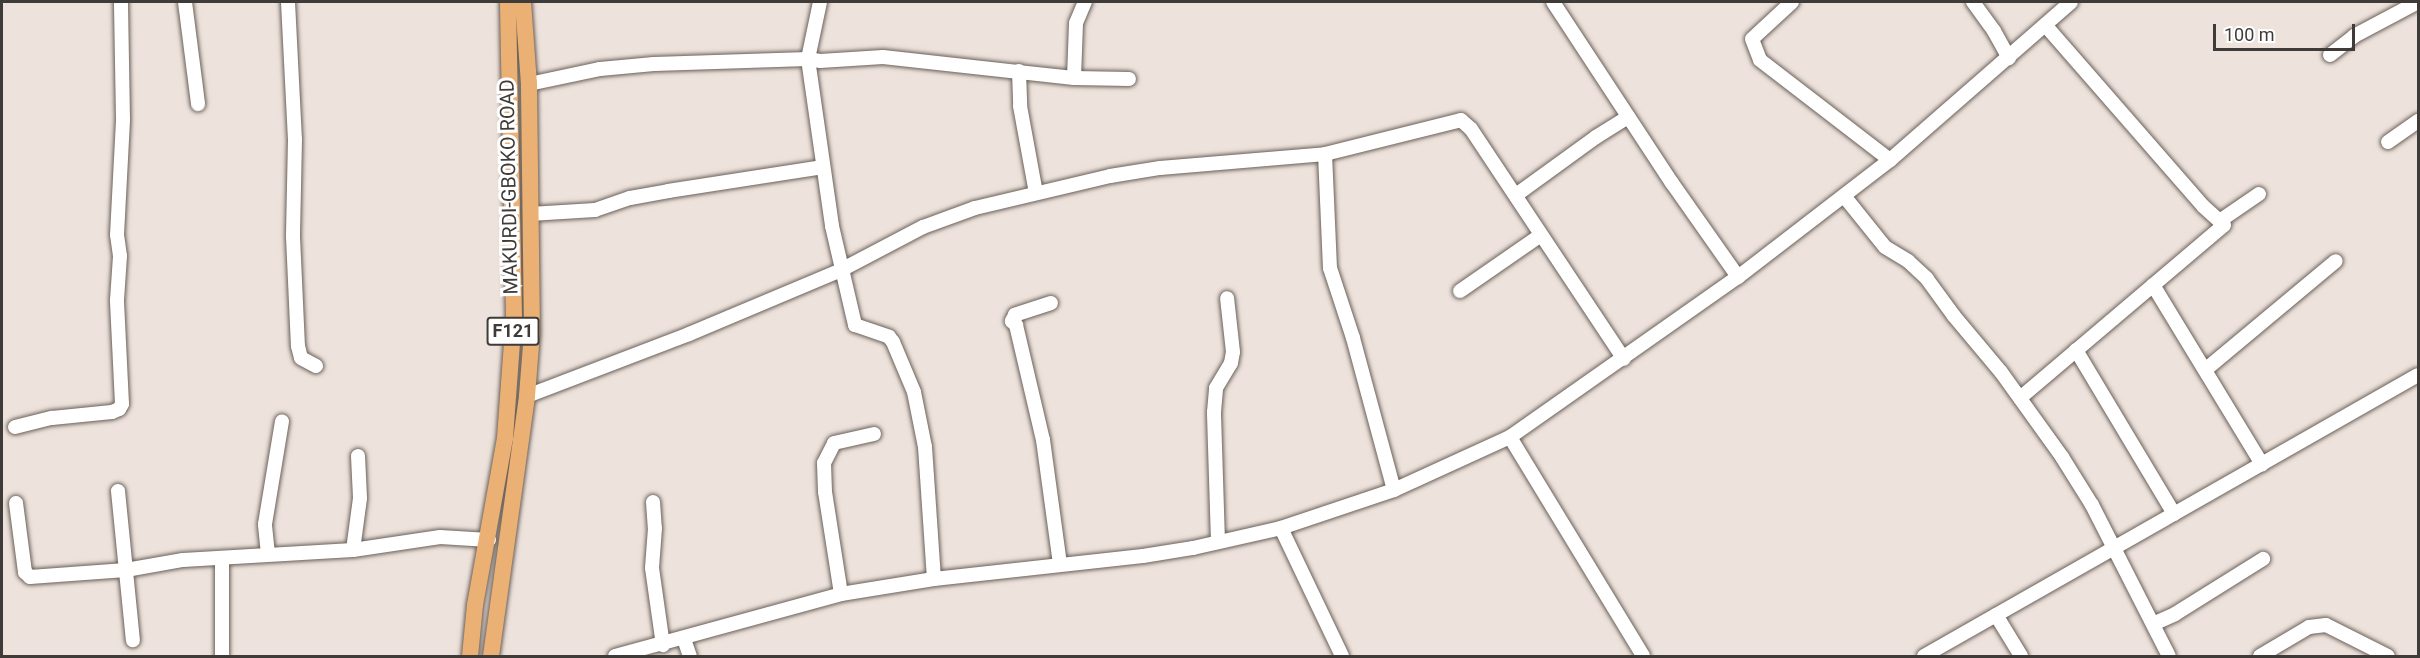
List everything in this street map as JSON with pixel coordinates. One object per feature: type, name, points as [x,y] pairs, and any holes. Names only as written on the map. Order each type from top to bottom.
[{"type":"main road","name":"F121","points":[[470,657],[475,605],[489,540],[505,438],[514,316],[508,2]]},
{"type":"main road","name":"MAKURDI-GBOKO ROAD","points":[[491,657],[527,396],[532,333],[529,84],[523,2]]},
{"type":"street","points":[[15,427],[52,418],[112,412],[119,410],[122,404],[117,300],[120,256],[117,235],[123,119],[121,2]]},
{"type":"street","points":[[185,2],[198,104]]},
{"type":"street","points":[[288,2],[295,139],[293,237],[298,346],[304,361],[316,366]]},
{"type":"street","points":[[820,2],[808,59],[823,167],[841,270],[855,325],[889,337],[914,392],[925,447],[934,579]]},
{"type":"street","points":[[1074,78],[1076,22],[1085,2]]},
{"type":"street","points":[[1553,2],[1738,278]]},
{"type":"street","points":[[1792,2],[1752,39],[1760,60],[1890,160]]},
{"type":"street","points":[[1973,2],[1994,31],[2008,58]]},
{"type":"street","points":[[615,657],[842,594],[934,579],[1143,556],[1218,542],[1281,528],[1394,490],[1510,437],[1738,278],[1890,160],[2071,2]]},
{"type":"street","points":[[2330,55],[2354,36],[2418,2]]},
{"type":"street","points":[[2020,398],[2224,225],[2203,206],[2045,25]]},
{"type":"street","points":[[529,84],[600,69],[654,64],[808,59],[820,61],[883,57],[1074,78],[1129,79]]},
{"type":"street","points":[[1019,71],[1020,106],[1036,193]]},
{"type":"street","points":[[1516,195],[1596,137],[1628,117]]},
{"type":"street","points":[[527,396],[678,338],[841,270],[923,227],[975,208],[1160,168],[1325,154],[1461,120],[1471,129],[1624,358]]},
{"type":"street","points":[[2388,142],[2418,121]]},
{"type":"street","points":[[1325,154],[1330,268],[1353,338],[1394,490]]},
{"type":"street","points":[[530,214],[595,210],[659,193],[823,167]]},
{"type":"street","points":[[2221,220],[2259,194]]},
{"type":"street","points":[[1844,196],[1885,247],[1908,261],[1927,279],[2020,398],[2078,482],[2169,657]]},
{"type":"street","points":[[1460,291],[1541,235]]},
{"type":"street","points":[[2205,370],[2336,261]]},
{"type":"street","points":[[2153,285],[2262,464]]},
{"type":"street","points":[[1218,542],[1214,412],[1216,388],[1231,363],[1233,352],[1227,298]]},
{"type":"street","points":[[1051,303],[1015,315],[1012,321],[1016,325],[1043,440],[1056,520],[1060,564]]},
{"type":"street","points":[[2076,350],[2174,514]]},
{"type":"street","points":[[1924,657],[2418,375]]},
{"type":"street","points":[[268,554],[265,524],[282,421]]},
{"type":"street","points":[[842,594],[825,492],[825,463],[834,443],[874,434]]},
{"type":"street","points":[[1510,437],[1643,657]]},
{"type":"street","points":[[353,550],[360,498],[358,456]]},
{"type":"street","points":[[118,491],[133,640]]},
{"type":"street","points":[[653,502],[655,528],[651,568],[663,645]]},
{"type":"street","points":[[16,503],[27,576],[126,570],[183,560],[353,550],[440,537],[489,540]]},
{"type":"street","points":[[1281,528],[1342,657]]},
{"type":"street","points":[[222,558],[222,657]]},
{"type":"street","points":[[2153,624],[2175,614],[2264,558]]},
{"type":"street","points":[[1996,615],[2021,657]]},
{"type":"street","points":[[2260,657],[2309,627],[2322,625],[2336,628],[2388,657]]},
{"type":"street","points":[[684,639],[690,657]]}]
